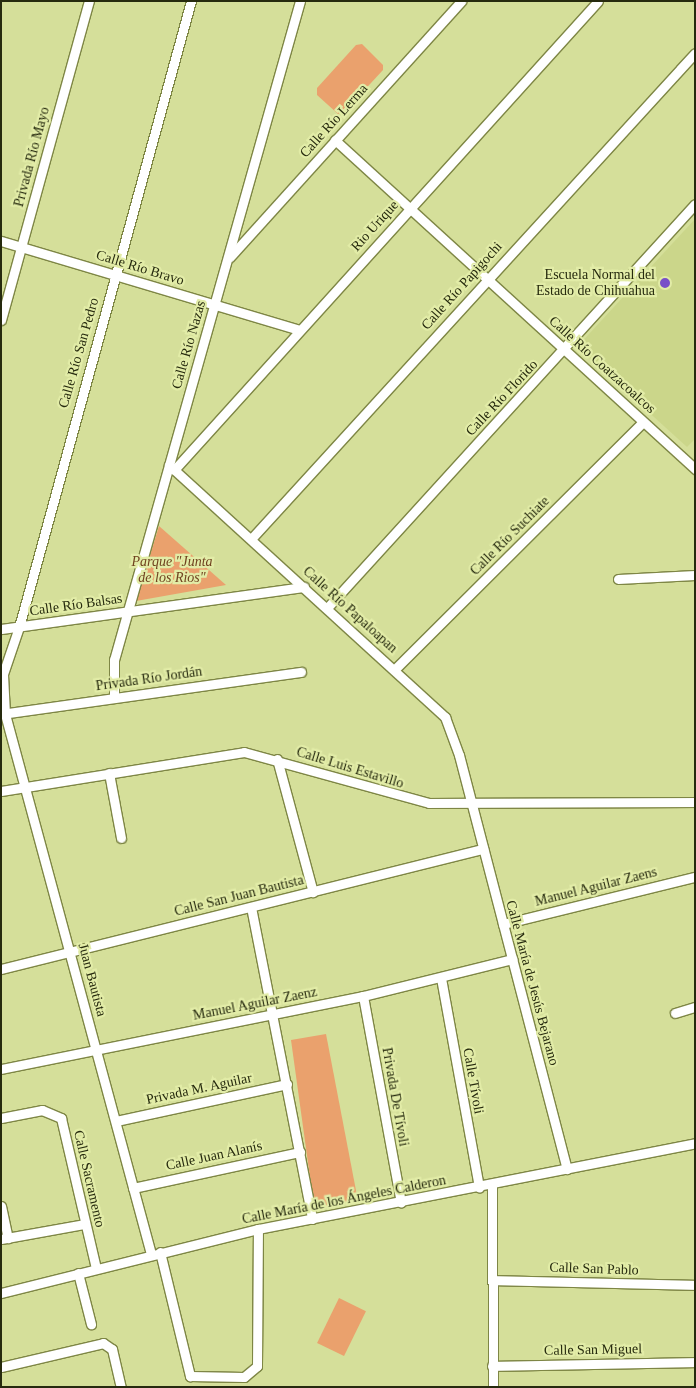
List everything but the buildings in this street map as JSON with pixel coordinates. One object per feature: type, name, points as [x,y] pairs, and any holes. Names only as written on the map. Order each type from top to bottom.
[{"type":"street","name":"Privada Río Mayo","points":[[1,320],[89,1]]},
{"type":"street","name":"Calle Río San Pedro","points":[[3,714],[3,674],[19,626],[191,1]]},
{"type":"street","name":"Calle Río Nazas","points":[[114,698],[114,660],[171,468],[214,304],[300,1]]},
{"type":"street","name":"Calle Río Lerma","points":[[227,260],[461,1]]},
{"type":"street","name":"Rio Urique","points":[[171,468],[598,1]]},
{"type":"street","name":"Calle Río Papigochi","points":[[251,539],[695,53]]},
{"type":"street","name":"Calle Río Coatzacoalcos","points":[[335,140],[695,468]]},
{"type":"street","name":"Calle Río Florido","points":[[327,608],[565,350],[695,204]]},
{"type":"street","name":"Calle Río Bravo","points":[[1,241],[299,330]]},
{"type":"street","name":"Calle Río Suchiate","points":[[395,669],[643,422]]},
{"type":"street","name":"Calle Río Papaloapan","points":[[171,468],[395,669],[444,717],[471,803]]},
{"type":"street","points":[[618,579],[695,575]]},
{"type":"street","name":"Calle Río Balsas","points":[[1,629],[304,587]]},
{"type":"street","name":"Privada Río Jordán","points":[[3,714],[300,672]]},
{"type":"street","name":"Juan Bautista","points":[[3,714],[26,787],[134,1188],[155,1253],[189,1375],[244,1376],[255,1371],[257,1357],[258,1229]]},
{"type":"street","name":"Calle Luis Estavillo","points":[[1,791],[244,752],[278,760],[415,801],[471,803],[695,802]]},
{"type":"street","points":[[278,760],[313,892]]},
{"type":"street","points":[[108,773],[121,838]]},
{"type":"street","name":"Calle María de Jesús Bejarano","points":[[471,803],[567,1169]]},
{"type":"street","name":"Calle San Juan Bautista","points":[[1,969],[483,849]]},
{"type":"street","name":"Manuel Aguilar Zaens","points":[[503,924],[695,877]]},
{"type":"street","points":[[251,907],[288,1084],[312,1219]]},
{"type":"street","name":"Manuel Aguilar Zaenz","points":[[1,1069],[362,996],[512,959]]},
{"type":"street","name":"Calle Tívoli","points":[[441,978],[479,1188]]},
{"type":"street","name":"Privada De Tívoli","points":[[362,996],[401,1203]]},
{"type":"street","points":[[675,1013],[695,1007]]},
{"type":"street","name":"Privada M. Aguilar","points":[[116,1121],[288,1084]]},
{"type":"street","name":"Calle Sacramento","points":[[1,1118],[42,1110],[60,1118],[96,1268]]},
{"type":"street","name":"Calle María de los Ángeles Calderon","points":[[1,1293],[155,1253],[258,1229],[492,1186],[695,1142]]},
{"type":"street","name":"Calle Juan Alanís","points":[[134,1188],[300,1152]]},
{"type":"street","points":[[492,1186],[493,1387]]},
{"type":"street","points":[[1,1206],[5,1239],[84,1224]]},
{"type":"street","points":[[78,1273],[91,1324]]},
{"type":"street","name":"Calle San Pablo","points":[[493,1280],[695,1285]]},
{"type":"street","points":[[1,1367],[102,1343],[112,1349],[121,1387]]},
{"type":"street","name":"Calle San Miguel","points":[[492,1366],[695,1362]]},
{"type":"shaded area","name":"Escuela Normal del Estado de Chihuahua","points":[[695,219],[695,439],[687,447],[577,347]]},
{"type":"green space","points":[[362,44],[383,65],[383,70],[346,110],[338,114],[317,95],[317,88],[356,45]]},
{"type":"green space","name":"Parque \"Junta de los Rios\"","points":[[159,526],[226,585],[136,601]]},
{"type":"green space","points":[[326,1034],[358,1201],[318,1208],[314,1206],[291,1040]]},
{"type":"green space","points":[[339,1298],[366,1311],[344,1356],[317,1343]]},
{"type":"place","name":"Escuela Normal del Estado de Chihuahua","points":[[665,283]]}]
